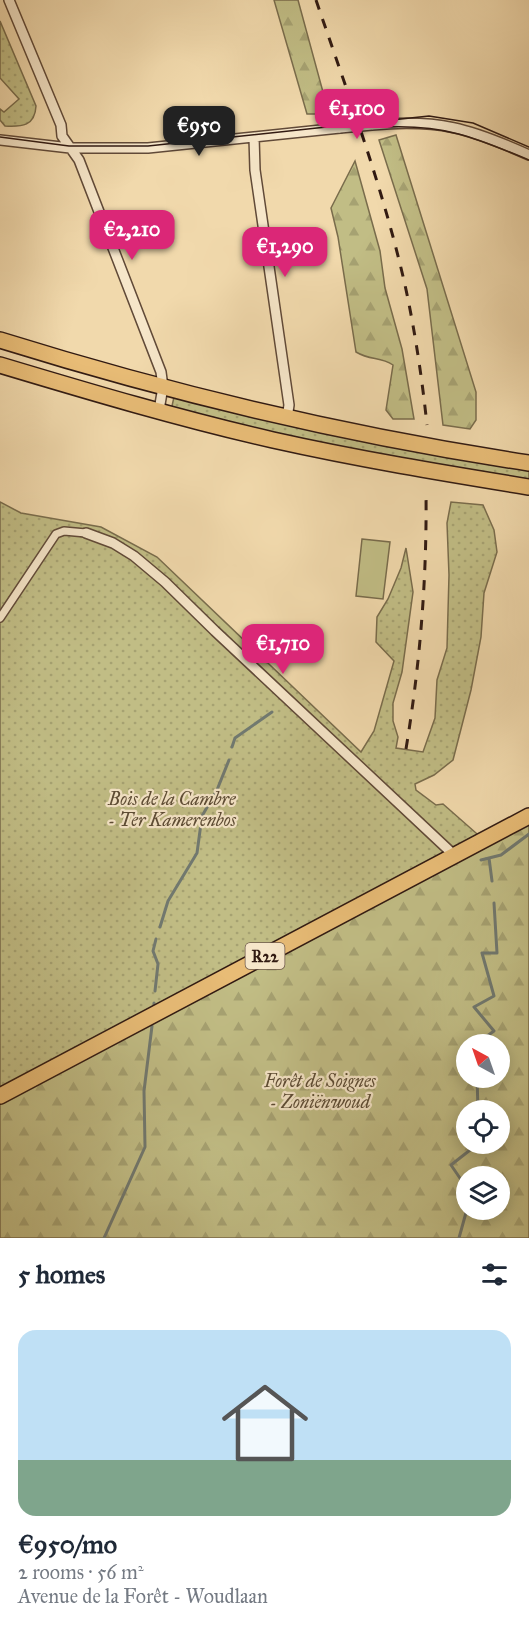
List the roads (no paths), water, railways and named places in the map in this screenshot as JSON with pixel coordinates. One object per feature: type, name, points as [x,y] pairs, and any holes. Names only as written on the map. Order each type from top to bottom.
[{"type":"main road","points":[[0,340],[163,387],[287,418],[404,442],[529,463]]},
{"type":"main road","points":[[0,365],[273,440],[404,466],[529,487]]},
{"type":"main road","name":"R22","points":[[0,1095],[529,816]]},
{"type":"street","points":[[9,0],[61,125],[62,136],[79,160],[161,372],[163,387],[159,410]]},
{"type":"street","points":[[0,140],[70,148],[148,148],[372,125],[425,123],[453,126],[488,136],[529,155]]},
{"type":"street","points":[[254,137],[255,170],[289,405],[287,418]]},
{"type":"street","points":[[0,618],[57,534],[63,531],[86,532],[114,543],[134,556],[165,582],[455,856]]},
{"type":"waterway","points":[[232,747],[235,738],[272,712]]},
{"type":"waterway","points":[[160,927],[168,901],[197,853],[202,816],[217,790],[229,760]]},
{"type":"waterway","points":[[481,860],[501,855],[529,834]]},
{"type":"waterway","points":[[489,858],[492,881]]},
{"type":"waterway","points":[[490,1034],[494,1031],[474,1007],[494,996],[482,953],[497,953],[494,903]]},
{"type":"waterway","points":[[155,991],[158,964],[153,951],[156,939]]},
{"type":"waterway","points":[[104,1238],[145,1147],[144,1091],[152,1026]]},
{"type":"waterway","points":[[477,1088],[478,1100]]},
{"type":"waterway","points":[[456,1172],[451,1165],[465,1154]]},
{"type":"waterway","points":[[459,1238],[464,1220]]},
{"type":"tram line","points":[[0,137],[69,146],[148,146],[429,116],[473,123],[529,147]]},
{"type":"tram line","points":[[388,127],[427,128],[461,134],[529,160]]},
{"type":"railway","points":[[316,0],[364,141],[396,249],[415,337],[427,425]]},
{"type":"railway","points":[[406,749],[422,621],[426,492]]},
{"type":"park label","name":"Bois de la Cambre - Ter Kamerenbos","points":[[172,809]]},
{"type":"park label","name":"Forêt de Soignes - Zoniënwoud","points":[[320,1091]]}]
